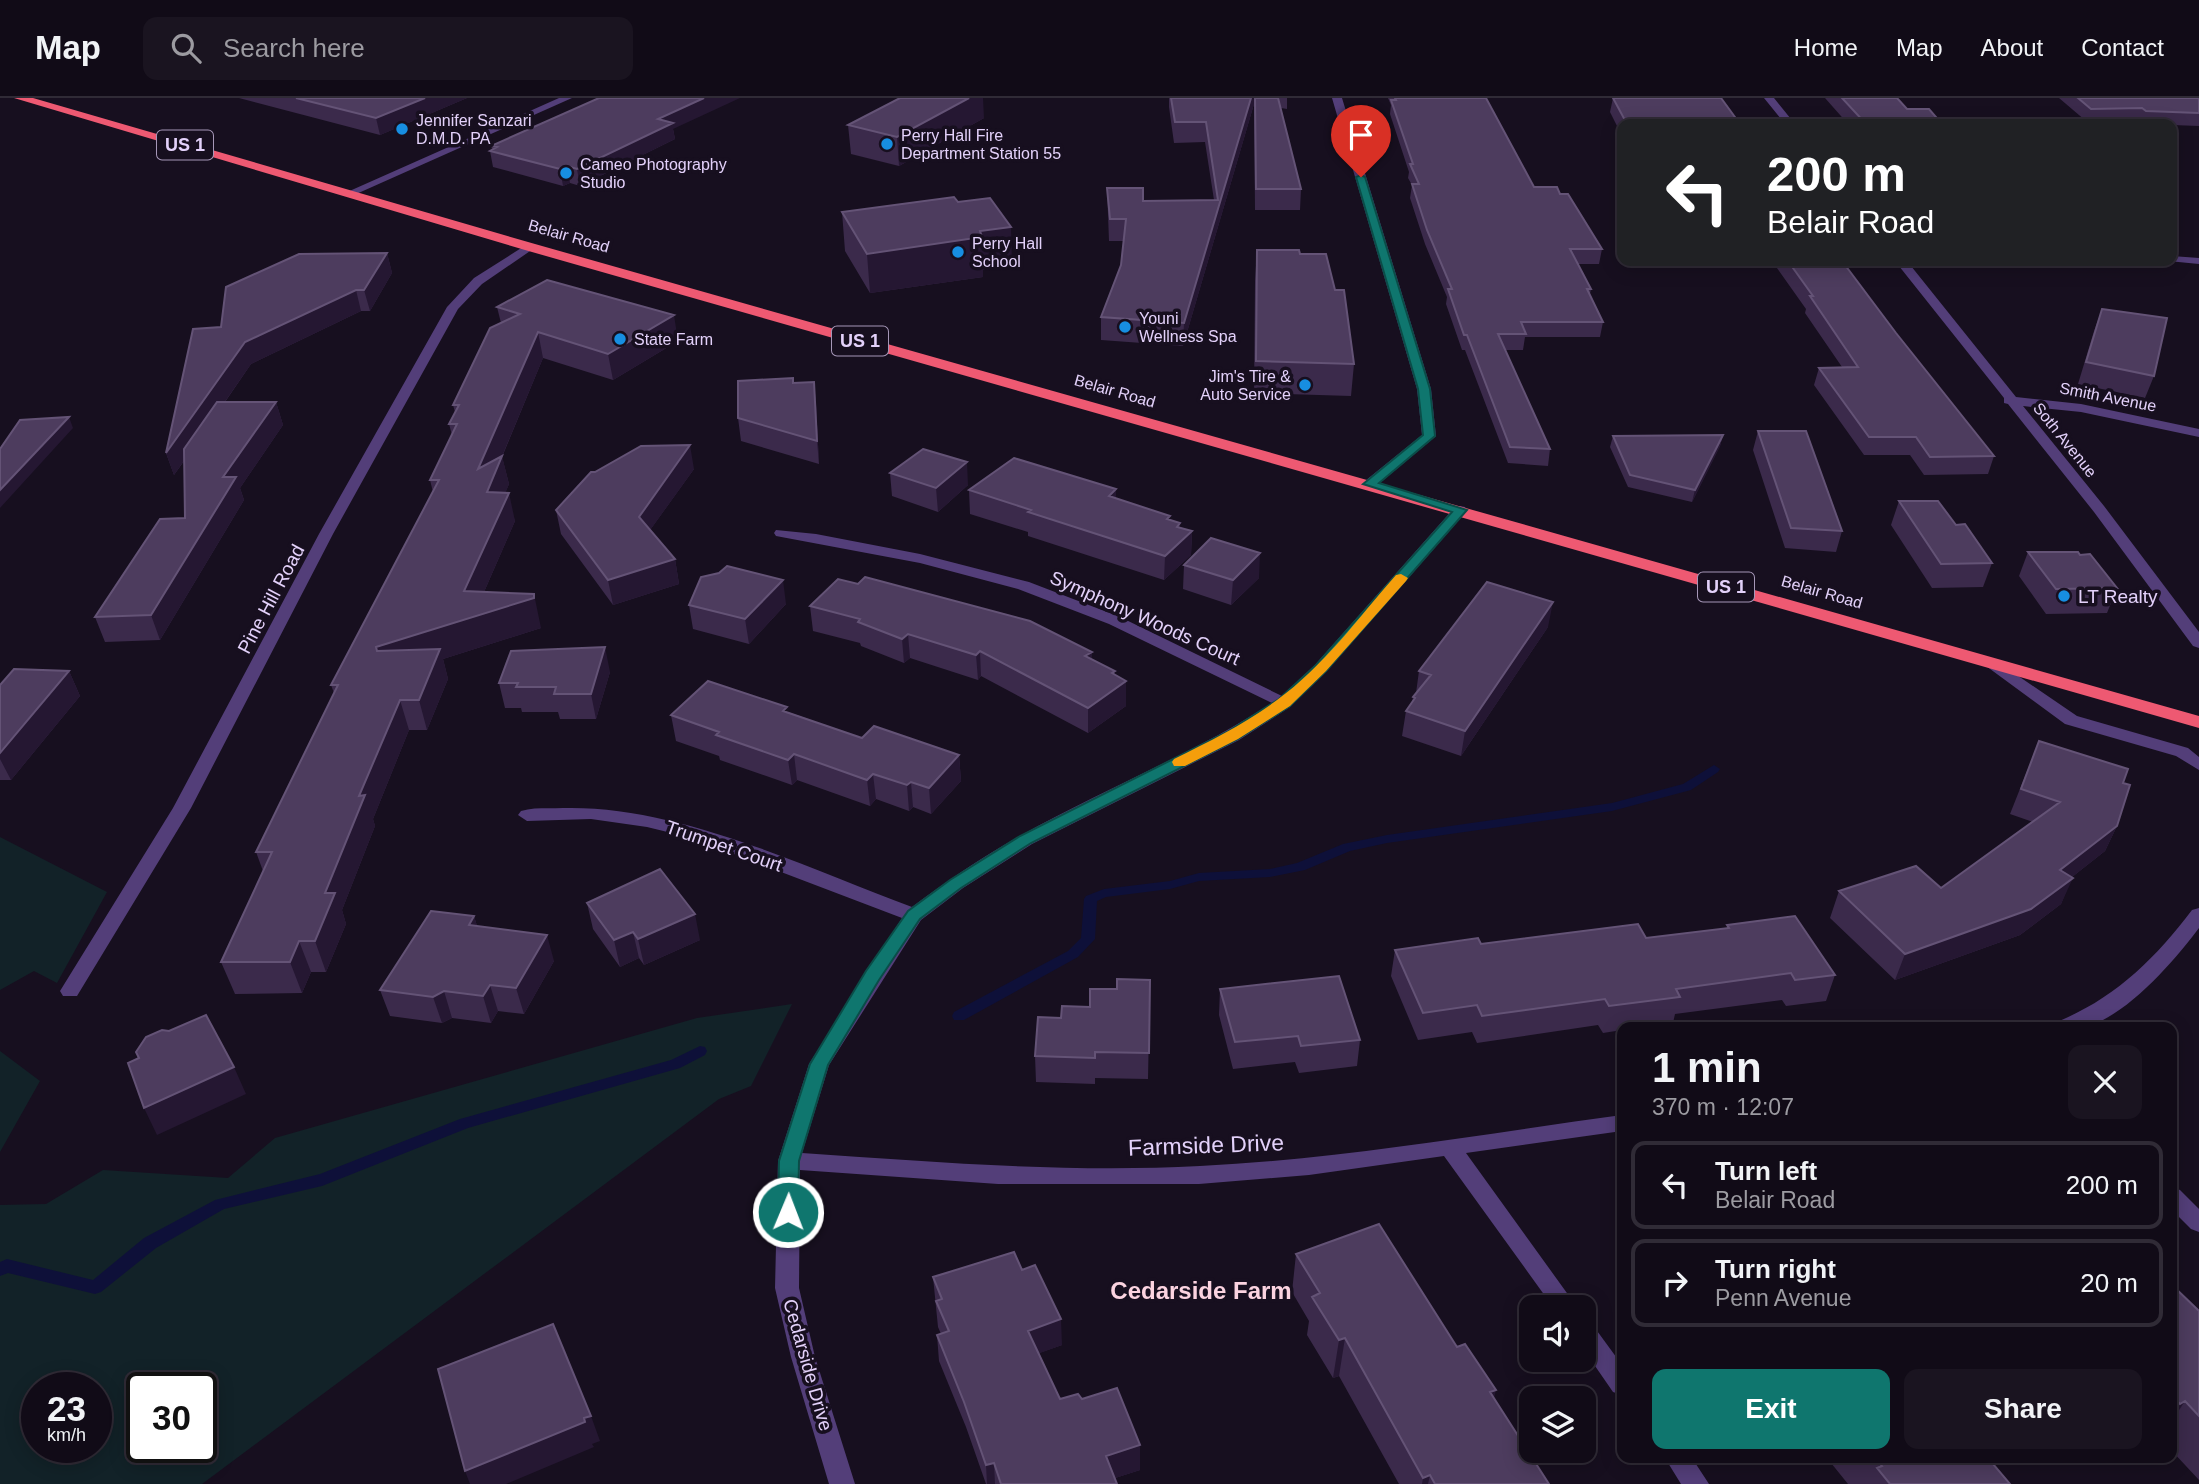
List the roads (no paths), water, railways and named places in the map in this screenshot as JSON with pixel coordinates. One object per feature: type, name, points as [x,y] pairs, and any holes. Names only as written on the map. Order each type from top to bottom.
[{"type":"highway","name":"Belair Road","points":[[20,98],[530,247],[2199,722]]},
{"type":"street","points":[[351,193],[567,98]]},
{"type":"street","points":[[1337,98],[1424,389],[1429,436],[1370,484]]},
{"type":"street","points":[[1769,98],[1786,119]]},
{"type":"street","name":"Pine Hill Road","points":[[70,991],[182,808],[326,534],[453,307],[478,281],[530,247]]},
{"type":"street","points":[[2177,259],[2199,261]]},
{"type":"street","name":"Soth Avenue","points":[[1905,266],[2009,400],[2099,509],[2199,643]]},
{"type":"street","name":"Smith Avenue","points":[[2009,400],[2081,408],[2199,433]]},
{"type":"street","name":"Cedarside Drive","points":[[842,1484],[803,1357],[787,1288],[789,1161],[819,1064],[865,987],[914,915],[956,884],[1026,839],[1233,736],[1284,703],[1321,668],[1460,510]]},
{"type":"street","name":"Symphony Woods Court","points":[[781,533],[853,544],[943,564],[1057,597],[1153,639],[1284,703]]},
{"type":"street","points":[[1992,663],[2071,720],[2182,752],[2199,765]]},
{"type":"street","name":"Trumpet Court","points":[[527,814],[592,813],[647,821],[697,833],[914,915]]},
{"type":"street","points":[[2074,1022],[2127,994],[2163,962],[2199,915]]},
{"type":"street","name":"Farmside Drive","points":[[789,1161],[998,1175],[1199,1175],[1309,1166],[1617,1124]]},
{"type":"street","points":[[1450,1148],[1557,1295]]},
{"type":"street","points":[[2177,1201],[2199,1223]]},
{"type":"street","points":[[1596,1348],[1617,1377]]},
{"type":"street","points":[[1681,1463],[1696,1484]]},
{"type":"waterway","points":[[959,1016],[1073,954],[1088,939],[1091,899],[1104,893],[1170,885],[1199,877],[1270,873],[1300,867],[1347,847],[1387,839],[1612,807],[1687,787],[1714,769]]},
{"type":"waterway","points":[[0,1269],[7,1266],[95,1287],[150,1243],[220,1204],[322,1180],[465,1123],[675,1064],[700,1051]]},
{"type":"place","name":"Jennifer Sanzari D.M.D. PA","points":[[402,129]]},
{"type":"place","name":"Perry Hall Fire Department Station 55","points":[[887,144]]},
{"type":"place","name":"Cameo Photography Studio","points":[[566,173]]},
{"type":"place","name":"Perry Hall School","points":[[958,252]]},
{"type":"place","name":"Youni Wellness Spa","points":[[1125,327]]},
{"type":"place","name":"State Farm","points":[[620,339]]},
{"type":"place","name":"Jim's Tire & Auto Service","points":[[1305,385]]},
{"type":"place","name":"LT Realty","points":[[2064,596]]},
{"type":"district","name":"Cedarside Farm","points":[[1201,1290]]}]
